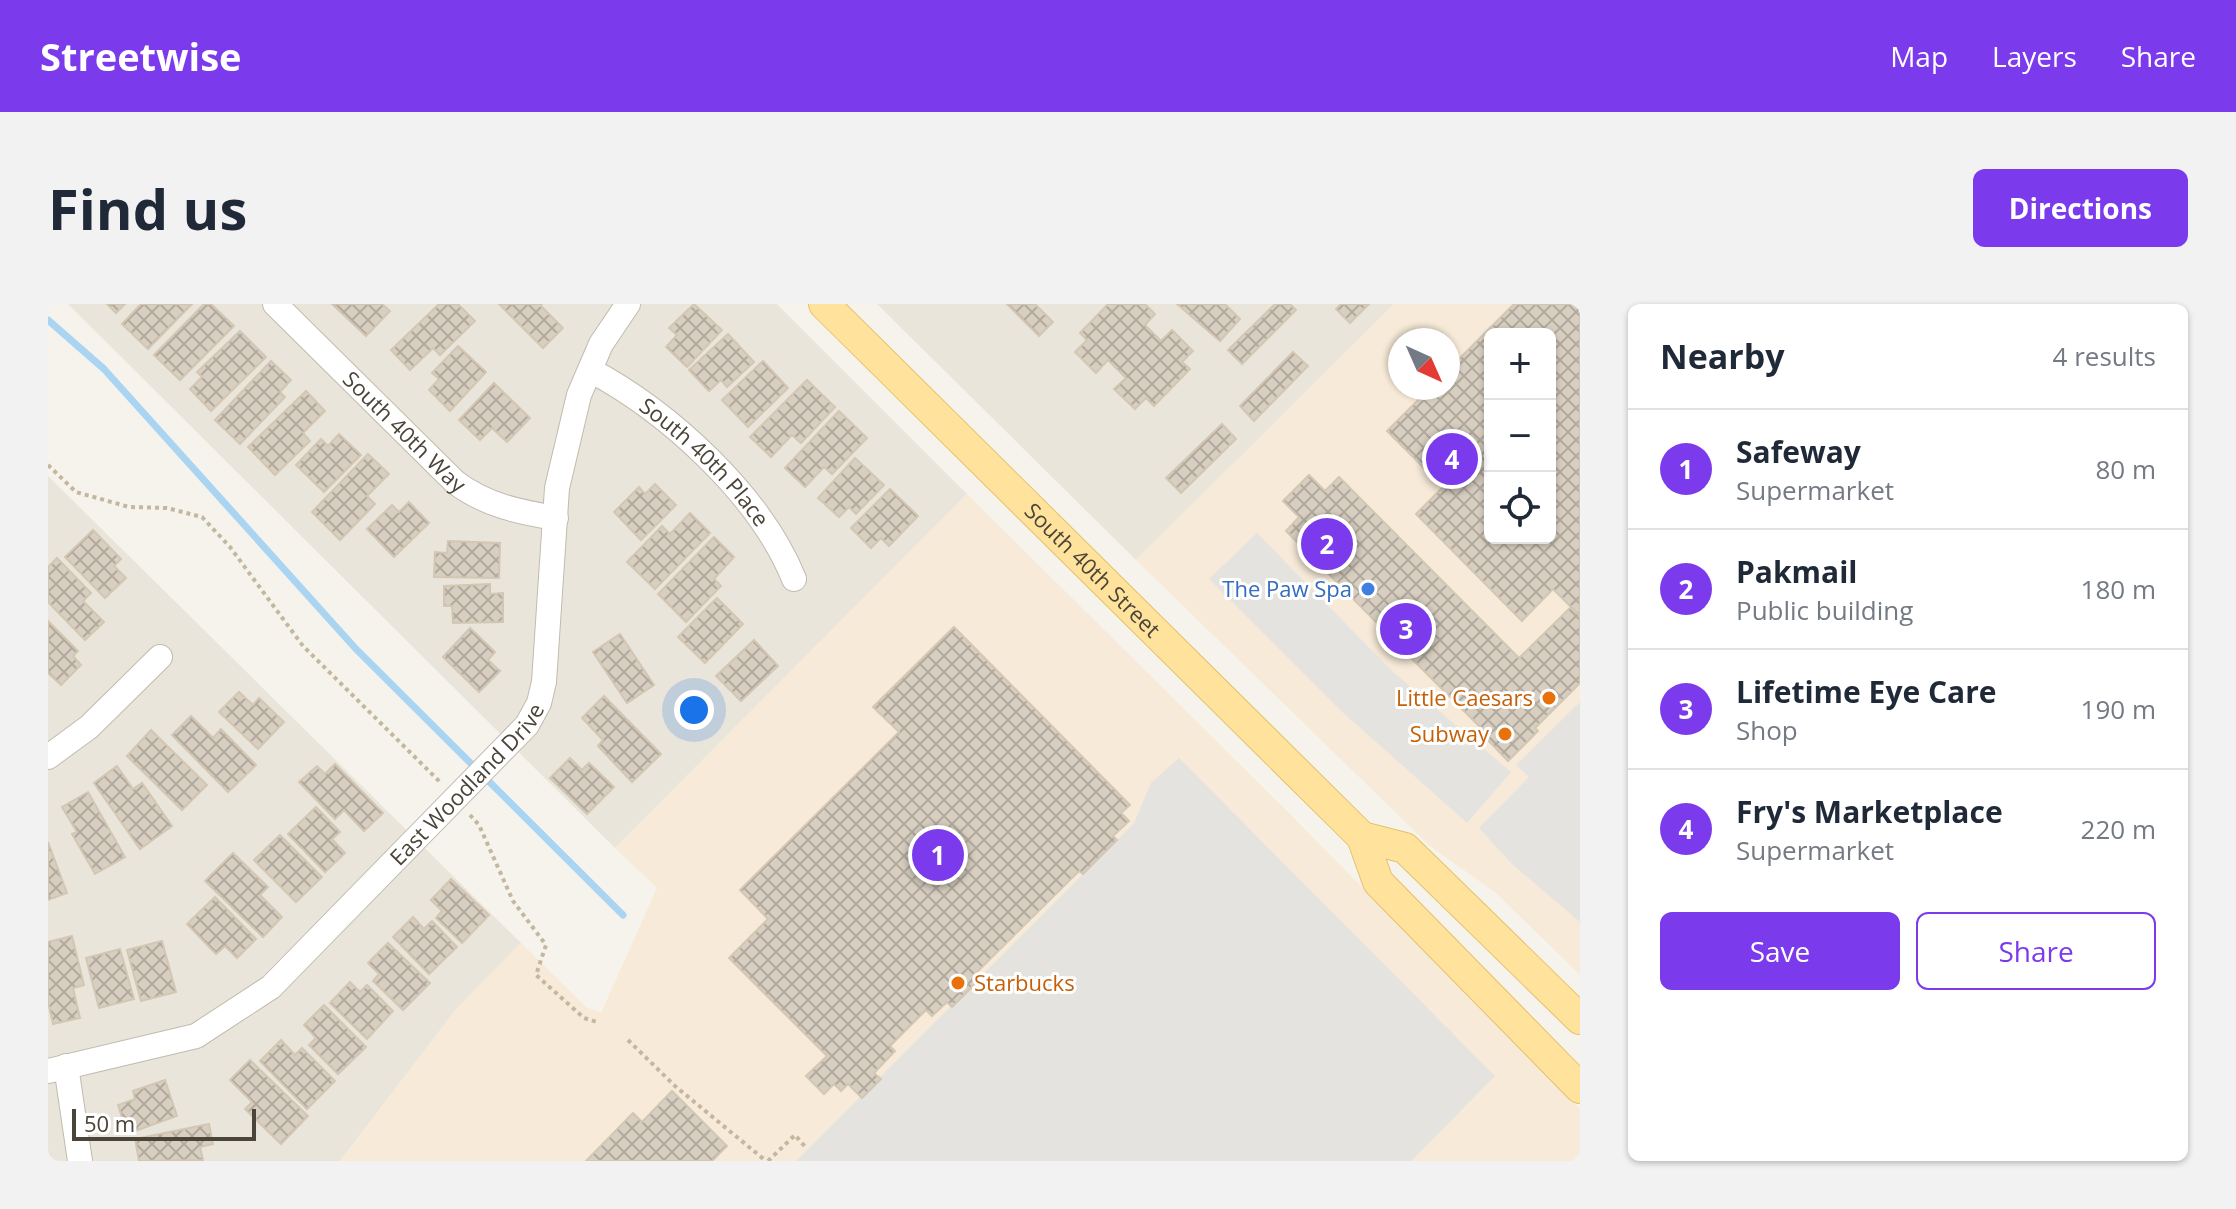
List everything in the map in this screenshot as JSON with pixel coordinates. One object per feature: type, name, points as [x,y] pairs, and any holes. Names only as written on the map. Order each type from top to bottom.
[{"type":"main road","name":"South 40th Street","points":[[824,304],[1362,837],[1378,882],[1580,1088]]},
{"type":"main road","points":[[1362,837],[1405,848],[1580,1019]]},
{"type":"street","name":"South 40th Way","points":[[275,304],[455,482],[473,496],[496,505],[556,518]]},
{"type":"street","name":"East Woodland Drive","points":[[57,1068],[187,1039],[247,1005],[271,987],[527,725],[539,703],[548,650],[557,488],[579,395],[601,344],[628,304]]},
{"type":"street","name":"South 40th Place","points":[[590,370],[660,414],[756,510],[779,542],[794,579]]},
{"type":"street","points":[[48,757],[89,727],[160,657]]},
{"type":"street","points":[[57,1068],[80,1161]]},
{"type":"path","points":[[48,465],[76,492],[129,507],[167,508],[202,517],[230,547],[303,646],[464,791],[513,901],[546,945],[536,975],[584,1018],[597,1022]]},
{"type":"path","points":[[628,1040],[675,1086],[767,1161],[795,1135],[807,1149]]},
{"type":"shaded area","points":[[68,304],[777,304],[967,494],[615,848]]},
{"type":"shaded area","points":[[877,304],[1394,304],[1136,560]]},
{"type":"shaded area","points":[[1394,304],[1580,304],[1580,975],[1496,893],[1430,846],[1136,560]]},
{"type":"shaded area","points":[[48,476],[521,943],[457,1008],[340,1161],[48,1161]]},
{"type":"shaded area","points":[[967,494],[1289,813],[1580,1109],[1580,1161],[340,1161],[457,1008],[521,943],[586,1007],[601,1013],[657,888],[615,848]]},
{"type":"shaded area","points":[[1257,533],[1392,671],[1511,772],[1467,823],[1339,709],[1209,579]]},
{"type":"shaded area","points":[[1580,702],[1580,922],[1512,864],[1479,828],[1529,777],[1516,765]]},
{"type":"shaded area","points":[[1179,758],[1495,1076],[1411,1161],[796,1161],[1134,823],[1151,783]]},
{"type":"building","points":[[107,304],[125,304],[116,313]]},
{"type":"building","points":[[141,304],[192,304],[148,349],[122,324]]},
{"type":"building","points":[[204,304],[211,304],[234,326],[180,380],[154,355]]},
{"type":"building","points":[[332,304],[382,304],[390,311],[366,336]]},
{"type":"building","points":[[439,304],[458,304],[475,321],[440,355],[433,348],[410,370],[391,350]]},
{"type":"building","points":[[499,304],[542,304],[563,328],[543,348]]},
{"type":"building","points":[[694,304],[722,330],[687,367],[666,347],[677,335],[669,328]]},
{"type":"building","points":[[1007,304],[1035,304],[1053,322],[1039,336]]},
{"type":"building","points":[[1108,304],[1145,304],[1155,314],[1145,325],[1161,341],[1172,330],[1193,351],[1182,362],[1190,369],[1154,406],[1146,398],[1135,409],[1114,389],[1126,378],[1108,360],[1096,373],[1075,352],[1087,340],[1080,333]]},
{"type":"building","points":[[1177,304],[1225,304],[1240,319],[1220,341]]},
{"type":"building","points":[[1275,304],[1290,304],[1296,310],[1242,364],[1228,350]]},
{"type":"building","points":[[1341,304],[1369,304],[1350,323],[1336,309]]},
{"type":"building","points":[[1514,304],[1580,304],[1580,616],[1553,589],[1522,621],[1416,514],[1443,487],[1387,431],[1418,400],[1460,400],[1460,358],[1484,334],[1484,544],[1556,544],[1556,328],[1490,328]]},
{"type":"building","points":[[240,331],[266,357],[211,411],[190,389],[202,377],[197,372]]},
{"type":"building","points":[[728,334],[754,362],[727,387],[721,380],[709,391],[689,370]]},
{"type":"building","points":[[458,346],[486,372],[450,411],[429,390],[439,379],[432,373]]},
{"type":"building","points":[[1293,352],[1308,366],[1254,421],[1240,406]]},
{"type":"building","points":[[271,361],[291,380],[280,392],[285,397],[240,444],[215,420]]},
{"type":"building","points":[[763,361],[788,388],[748,427],[722,400]]},
{"type":"building","points":[[807,380],[835,407],[801,443],[792,435],[771,457],[750,437]]},
{"type":"building","points":[[494,383],[530,418],[507,442],[492,428],[480,440],[459,420]]},
{"type":"building","points":[[306,391],[325,411],[303,433],[310,441],[275,475],[248,447]]},
{"type":"building","points":[[839,411],[867,438],[832,474],[824,467],[805,487],[785,468]]},
{"type":"building","points":[[1222,424],[1236,439],[1181,493],[1166,478]]},
{"type":"building","points":[[339,434],[361,455],[324,492],[296,465],[321,439],[328,446]]},
{"type":"building","points":[[368,454],[389,474],[367,496],[375,504],[340,540],[312,512]]},
{"type":"building","points":[[855,458],[884,485],[856,514],[849,507],[839,517],[818,498]]},
{"type":"building","points":[[1309,475],[1325,491],[1339,477],[1519,658],[1571,607],[1580,616],[1580,683],[1535,728],[1538,731],[1508,761],[1480,732],[1482,729],[1404,651],[1401,653],[1381,633],[1384,630],[1286,531],[1299,517],[1283,501]]},
{"type":"building","points":[[655,484],[676,505],[641,540],[614,512],[639,487],[645,494]]},
{"type":"building","points":[[890,489],[918,516],[889,546],[881,538],[871,548],[851,528]]},
{"type":"building","points":[[409,502],[429,523],[394,557],[367,529],[392,505],[399,512]]},
{"type":"building","points":[[690,513],[710,533],[655,589],[627,562],[662,526],[670,534]]},
{"type":"building","points":[[93,530],[121,559],[114,566],[126,578],[105,598],[65,557]]},
{"type":"building","points":[[714,537],[734,557],[714,579],[721,586],[686,622],[658,594]]},
{"type":"building","points":[[448,541],[500,543],[499,578],[434,577],[435,552],[447,553]]},
{"type":"building","points":[[57,558],[91,593],[83,601],[104,622],[85,640],[48,602],[48,567]]},
{"type":"building","points":[[490,584],[490,594],[503,593],[503,622],[453,623],[452,606],[444,606],[444,586]]},
{"type":"building","points":[[717,598],[743,624],[705,663],[678,637]]},
{"type":"building","points":[[48,621],[78,651],[73,656],[81,665],[61,685],[48,673]]},
{"type":"building","points":[[954,627],[1130,805],[1121,813],[1129,821],[1113,836],[1117,840],[1083,874],[1079,871],[974,975],[979,980],[952,1007],[947,1002],[932,1016],[926,1010],[890,1046],[895,1051],[874,1073],[881,1079],[862,1098],[848,1084],[841,1091],[834,1084],[824,1094],[806,1076],[827,1056],[729,958],[768,919],[740,890],[899,732],[873,707]]},
{"type":"building","points":[[470,628],[495,652],[488,660],[500,671],[479,692],[443,657]]},
{"type":"building","points":[[620,634],[654,685],[627,703],[593,652]]},
{"type":"building","points":[[754,640],[778,666],[741,701],[716,676]]},
{"type":"building","points":[[239,692],[253,705],[259,698],[284,722],[258,749],[219,712]]},
{"type":"building","points":[[604,696],[661,754],[632,782],[598,746],[603,740],[582,718]]},
{"type":"building","points":[[191,716],[213,738],[221,729],[256,765],[228,792],[172,735]]},
{"type":"building","points":[[151,730],[207,785],[182,810],[127,756]]},
{"type":"building","points":[[570,758],[582,770],[589,763],[614,787],[587,814],[550,778]]},
{"type":"building","points":[[335,764],[383,813],[364,831],[344,810],[335,819],[299,782],[317,766],[325,774]]},
{"type":"building","points":[[117,766],[133,789],[142,783],[172,826],[140,849],[94,783]]},
{"type":"building","points":[[88,792],[125,857],[95,874],[72,834],[77,832],[62,807]]},
{"type":"building","points":[[316,807],[340,832],[332,839],[345,853],[325,872],[288,834]]},
{"type":"building","points":[[280,835],[322,877],[296,902],[254,860]]},
{"type":"building","points":[[48,842],[67,893],[48,900]]},
{"type":"building","points":[[233,853],[268,887],[260,895],[282,917],[263,937],[205,881]]},
{"type":"building","points":[[451,879],[489,915],[462,943],[436,918],[442,911],[431,900]]},
{"type":"building","points":[[215,897],[256,939],[237,958],[225,946],[216,954],[187,924]]},
{"type":"building","points":[[413,917],[424,929],[432,921],[457,947],[429,974],[393,937]]},
{"type":"building","points":[[72,936],[84,985],[73,988],[80,1018],[53,1024],[48,1002],[48,942]]},
{"type":"building","points":[[162,941],[176,992],[141,1001],[127,950]]},
{"type":"building","points":[[388,943],[430,983],[403,1010],[373,981],[379,974],[368,963]]},
{"type":"building","points":[[120,949],[134,999],[99,1008],[86,958]]},
{"type":"building","points":[[350,982],[360,992],[367,985],[393,1011],[367,1039],[330,1003]]},
{"type":"building","points":[[324,1005],[366,1047],[338,1074],[309,1045],[316,1038],[304,1025]]},
{"type":"building","points":[[281,1040],[295,1055],[302,1048],[335,1081],[307,1109],[260,1061]]},
{"type":"building","points":[[250,1060],[308,1116],[281,1144],[245,1109],[252,1102],[230,1080]]},
{"type":"building","points":[[165,1080],[177,1116],[127,1134],[118,1105],[135,1099],[133,1091]]},
{"type":"building","points":[[672,1091],[727,1146],[712,1161],[586,1161],[633,1113],[642,1122]]},
{"type":"building","points":[[209,1124],[213,1144],[200,1147],[203,1160],[139,1161],[135,1139]]},
{"type":"waterway","points":[[48,320],[104,369],[356,649],[623,915]]},
{"type":"place","name":"Fry's Marketplace","points":[[1452,459]]},
{"type":"place","name":"Pakmail","points":[[1327,544]]},
{"type":"place","name":"The Paw Spa","points":[[1368,589]]},
{"type":"place","name":"Lifetime Eye Care","points":[[1406,629]]},
{"type":"place","name":"Little Caesars","points":[[1549,698]]},
{"type":"place","name":"Subway","points":[[1505,734]]},
{"type":"place","name":"Safeway","points":[[938,855]]},
{"type":"place","name":"Starbucks","points":[[958,983]]}]
